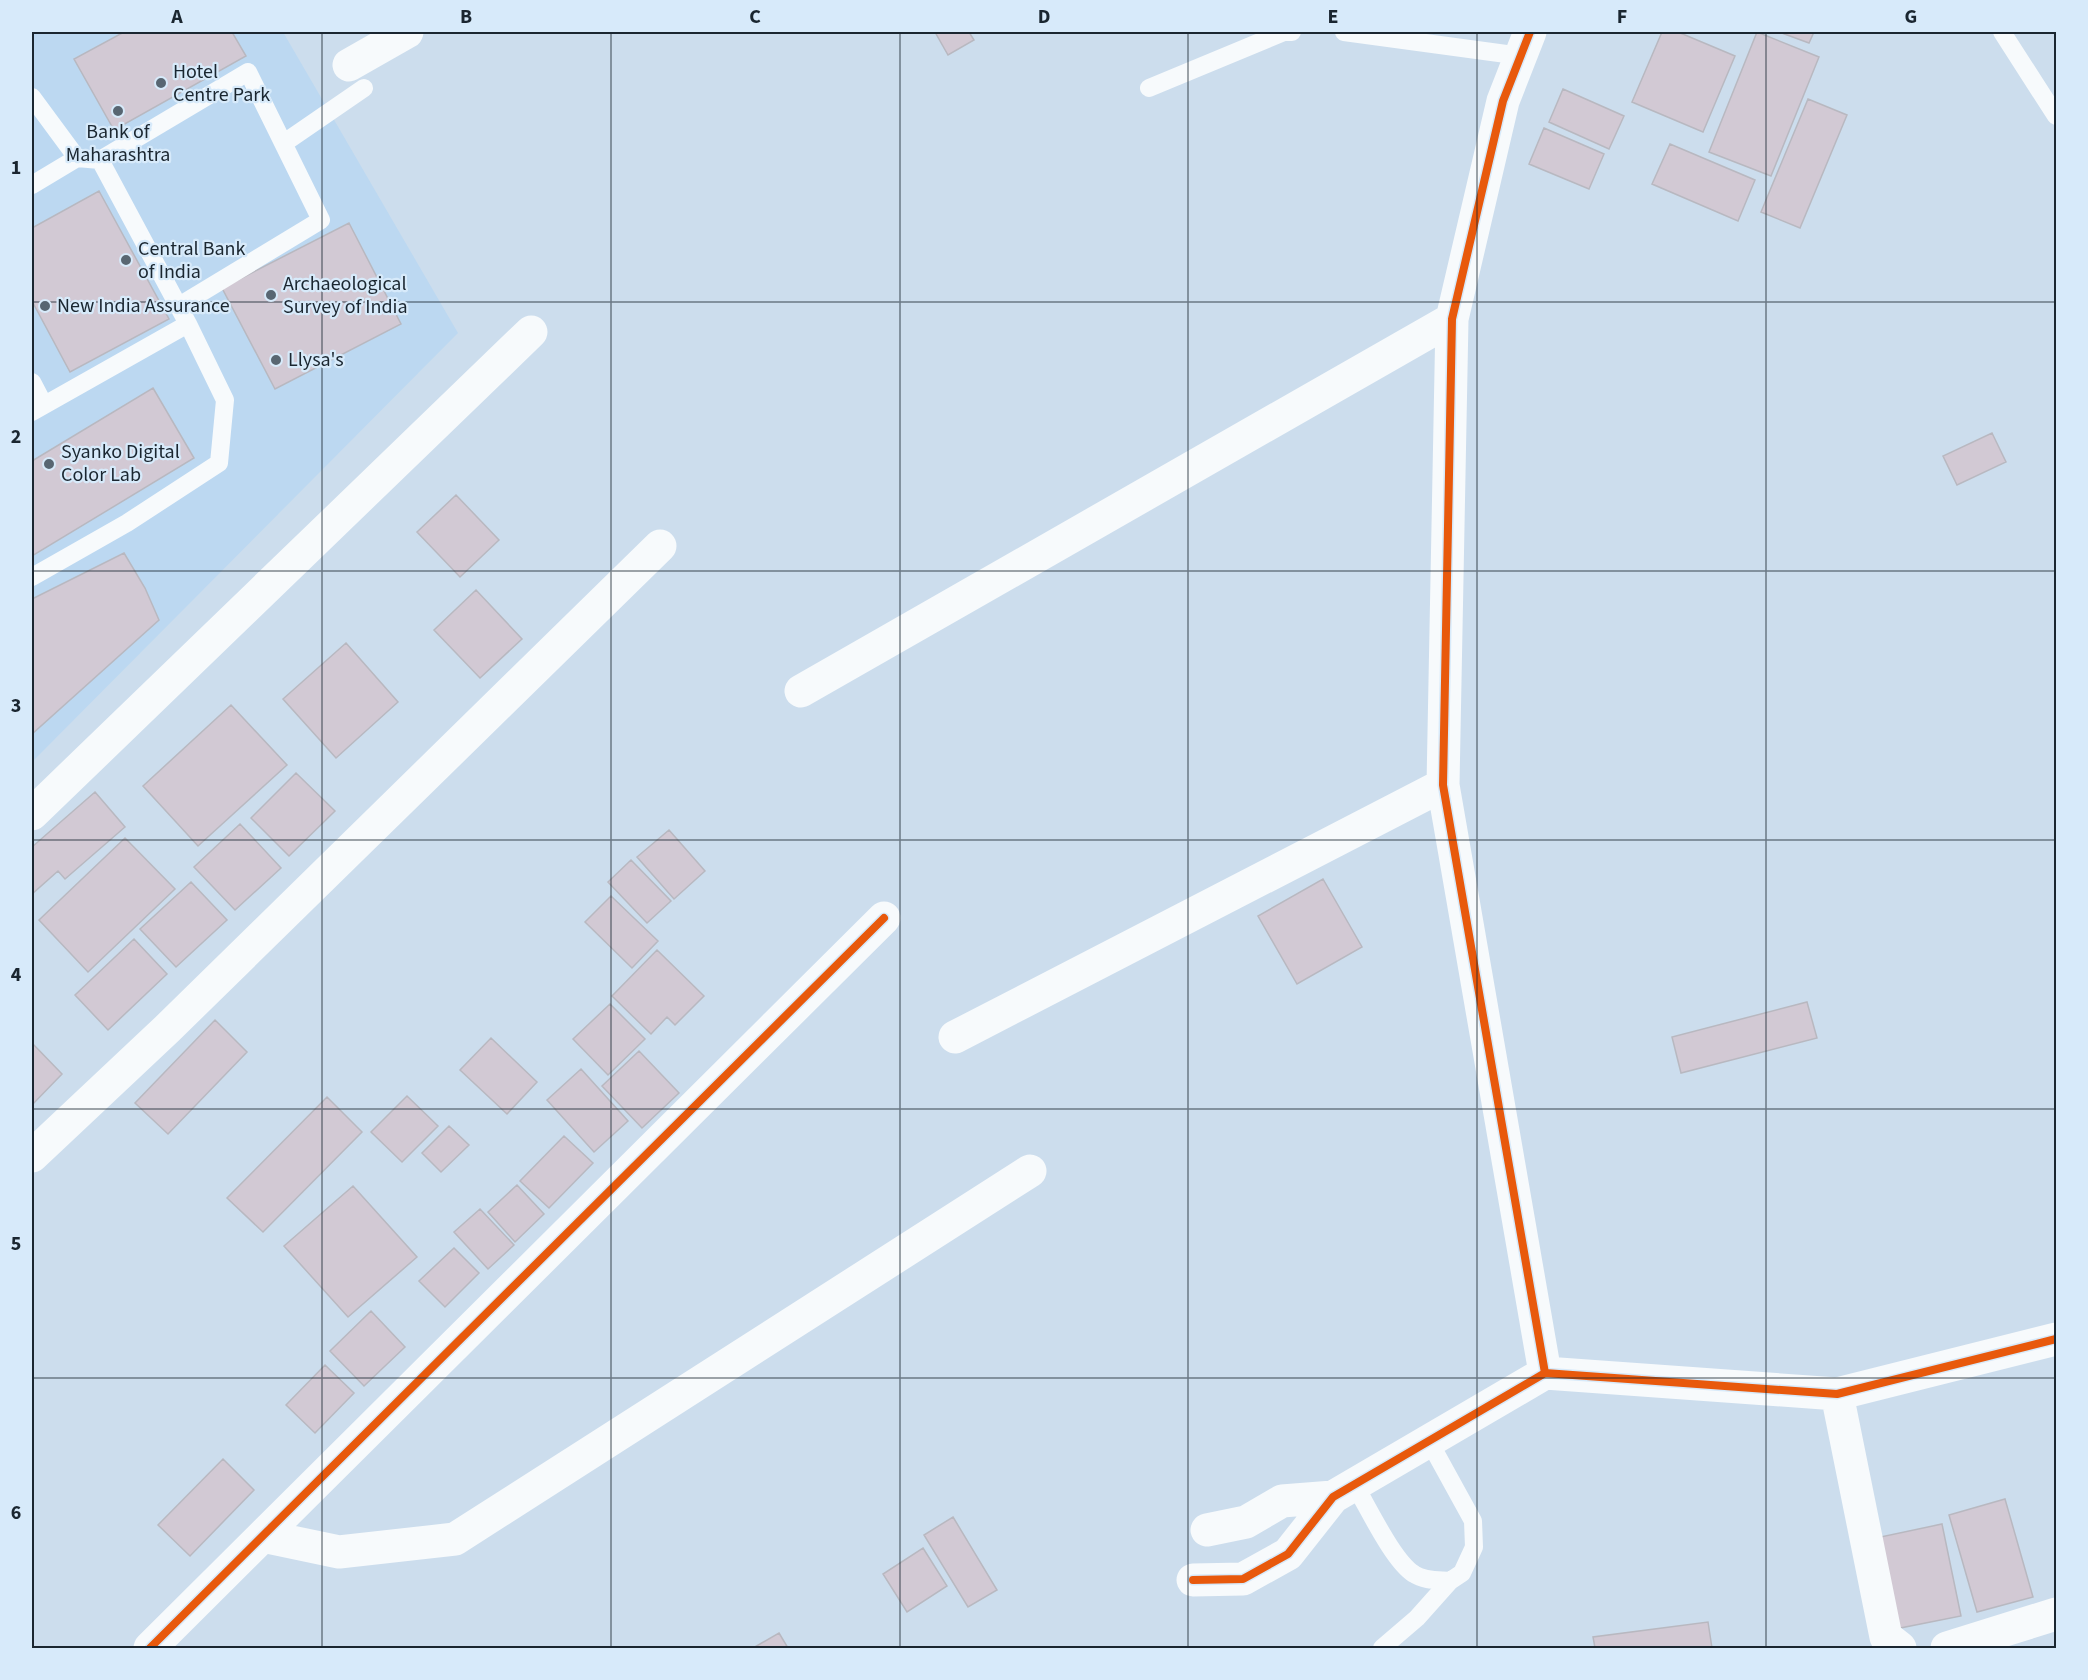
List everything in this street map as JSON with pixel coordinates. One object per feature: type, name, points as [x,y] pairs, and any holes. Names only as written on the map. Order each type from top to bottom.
[{"type":"street","points":[[357,77],[407,32]]},
{"type":"street","points":[[1526,44],[1503,101],[1452,319],[1443,785],[1545,1373]]},
{"type":"street","points":[[801,691],[1452,319]]},
{"type":"street","points":[[32,814],[531,332]]},
{"type":"street","points":[[32,1156],[175,1021],[660,546]]},
{"type":"street","points":[[955,1037],[1443,785]]},
{"type":"street","points":[[150,1648],[884,918]]},
{"type":"street","points":[[263,1536],[339,1552],[455,1539],[1030,1172]]},
{"type":"street","points":[[1193,1580],[1243,1579],[1288,1554],[1343,1491],[1545,1373],[1837,1394],[2056,1339]]},
{"type":"street","points":[[1837,1394],[1886,1636],[1900,1648]]},
{"type":"street","points":[[1207,1530],[1246,1522],[1281,1501],[1343,1491]]},
{"type":"street","points":[[1947,1648],[2056,1614]]},
{"type":"lane","points":[[1149,88],[1284,32],[1292,32]]},
{"type":"lane","points":[[1344,32],[1526,44]]},
{"type":"lane","points":[[2002,32],[2056,116]]},
{"type":"lane","points":[[32,185],[77,158],[100,159],[248,72],[321,220],[179,306]]},
{"type":"lane","points":[[284,143],[357,77]]},
{"type":"lane","points":[[32,97],[77,158]]},
{"type":"lane","points":[[32,577],[127,523],[219,464],[225,400],[179,306],[100,159]]},
{"type":"lane","points":[[32,382],[38,408],[188,324]]},
{"type":"lane","points":[[1382,1648],[1417,1618],[1450,1581],[1462,1573],[1474,1547],[1473,1521],[1429,1441]]},
{"type":"lane","points":[[1343,1491],[1413,1574],[1426,1579],[1450,1581]]},
{"type":"shaded area","points":[[32,32],[283,32],[458,333],[32,762]]},
{"type":"building","points":[[124,32],[232,32],[246,56],[114,130],[74,59]]},
{"type":"building","points":[[935,32],[969,32],[974,40],[948,55]]},
{"type":"building","points":[[1662,32],[1678,32],[1735,56],[1703,132],[1632,102]]},
{"type":"building","points":[[1757,32],[1819,57],[1771,176],[1709,152]]},
{"type":"building","points":[[1779,32],[1814,32],[1809,43]]},
{"type":"building","points":[[1563,89],[1624,116],[1609,149],[1549,122]]},
{"type":"building","points":[[1808,99],[1847,115],[1800,228],[1761,212]]},
{"type":"building","points":[[1544,128],[1604,154],[1589,189],[1529,164]]},
{"type":"building","points":[[1670,144],[1755,180],[1738,221],[1652,184]]},
{"type":"building","points":[[99,191],[169,319],[70,372],[32,301],[32,228]]},
{"type":"building","points":[[349,223],[401,324],[275,389],[222,288]]},
{"type":"building","points":[[153,388],[194,458],[32,556],[32,461]]},
{"type":"building","points":[[1992,433],[2006,462],[1957,485],[1943,456]]},
{"type":"building","points":[[456,495],[499,540],[460,577],[417,532]]},
{"type":"building","points":[[124,553],[145,588],[159,620],[32,734],[32,599]]},
{"type":"building","points":[[476,590],[522,639],[480,678],[434,630]]},
{"type":"building","points":[[346,643],[398,702],[336,758],[283,699]]},
{"type":"building","points":[[231,705],[287,765],[198,846],[143,786]]},
{"type":"building","points":[[296,773],[335,811],[289,856],[251,818]]},
{"type":"building","points":[[95,792],[125,827],[65,879],[58,871],[32,894],[32,847]]},
{"type":"building","points":[[240,824],[281,868],[235,910],[194,867]]},
{"type":"building","points":[[669,830],[705,871],[674,899],[637,857]]},
{"type":"building","points":[[125,838],[175,889],[88,972],[39,920]]},
{"type":"building","points":[[631,860],[671,901],[647,923],[608,882]]},
{"type":"building","points":[[1323,879],[1362,947],[1297,984],[1258,916]]},
{"type":"building","points":[[191,882],[227,920],[176,967],[140,929]]},
{"type":"building","points":[[611,896],[658,941],[632,968],[585,922]]},
{"type":"building","points":[[134,939],[167,974],[108,1030],[75,995]]},
{"type":"building","points":[[657,950],[704,996],[675,1025],[667,1017],[651,1034],[612,996]]},
{"type":"building","points":[[1807,1002],[1817,1038],[1681,1073],[1672,1037]]},
{"type":"building","points":[[610,1004],[645,1039],[608,1075],[573,1039]]},
{"type":"building","points":[[215,1020],[247,1052],[168,1134],[135,1103]]},
{"type":"building","points":[[491,1038],[537,1082],[507,1114],[460,1070]]},
{"type":"building","points":[[32,1043],[62,1074],[32,1105]]},
{"type":"building","points":[[639,1051],[679,1093],[642,1128],[602,1086]]},
{"type":"building","points":[[581,1069],[628,1121],[594,1152],[547,1100]]},
{"type":"building","points":[[407,1096],[438,1126],[402,1162],[371,1132]]},
{"type":"building","points":[[327,1097],[362,1132],[263,1232],[227,1198]]},
{"type":"building","points":[[449,1126],[469,1145],[441,1172],[422,1153]]},
{"type":"building","points":[[564,1136],[593,1163],[549,1208],[520,1181]]},
{"type":"building","points":[[517,1185],[544,1214],[515,1242],[488,1212]]},
{"type":"building","points":[[353,1186],[417,1257],[348,1317],[284,1246]]},
{"type":"building","points":[[480,1209],[514,1245],[488,1269],[454,1232]]},
{"type":"building","points":[[454,1248],[479,1273],[445,1307],[419,1281]]},
{"type":"building","points":[[371,1311],[405,1347],[364,1386],[330,1351]]},
{"type":"building","points":[[325,1365],[354,1393],[315,1433],[286,1405]]},
{"type":"building","points":[[223,1459],[254,1490],[190,1556],[158,1525]]},
{"type":"building","points":[[2005,1499],[2033,1597],[1977,1612],[1949,1515]]},
{"type":"building","points":[[953,1517],[997,1590],[968,1607],[924,1535]]},
{"type":"building","points":[[1942,1524],[1961,1616],[1890,1630],[1871,1539]]},
{"type":"building","points":[[923,1548],[947,1586],[907,1612],[883,1574]]},
{"type":"building","points":[[1708,1622],[1712,1648],[1595,1648],[1593,1637]]},
{"type":"building","points":[[779,1633],[788,1648],[753,1648]]},
{"type":"cycle path","points":[[1530,32],[1503,101],[1452,319],[1443,785],[1545,1373]]},
{"type":"cycle path","points":[[150,1648],[884,918]]},
{"type":"cycle path","points":[[1193,1580],[1243,1579],[1288,1554],[1333,1497],[1545,1373],[1837,1394],[2056,1339]]},
{"type":"place","name":"Hotel Centre Park","points":[[161,83]]},
{"type":"place","name":"Bank of Maharashtra","points":[[118,111]]},
{"type":"place","name":"Central Bank of India","points":[[126,260]]},
{"type":"place","name":"Archaeological Survey of India","points":[[271,295]]},
{"type":"place","name":"New India Assurance","points":[[45,306]]},
{"type":"place","name":"Llysa's","points":[[276,360]]},
{"type":"place","name":"Syanko Digital Color Lab","points":[[49,464]]}]
